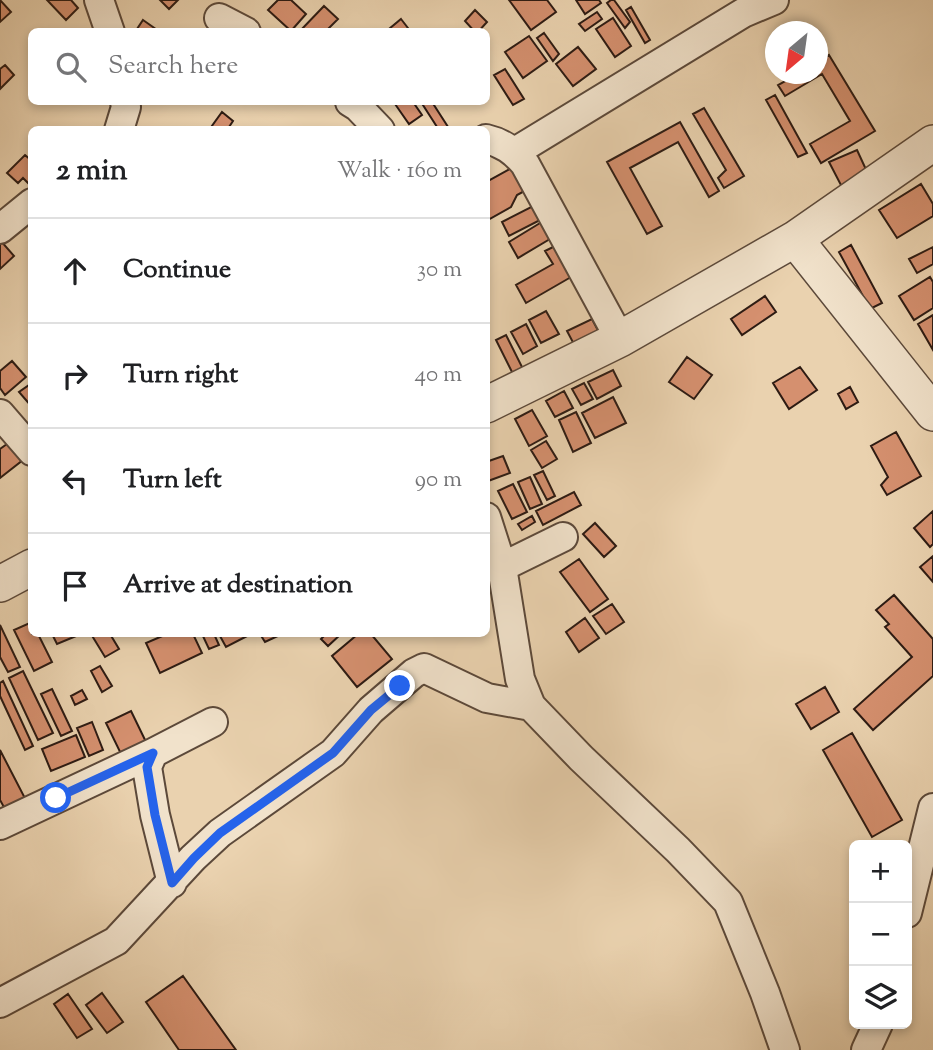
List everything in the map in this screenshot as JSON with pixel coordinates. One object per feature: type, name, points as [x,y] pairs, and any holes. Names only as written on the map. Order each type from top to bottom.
[{"type":"street","points":[[99,0],[109,28]]},
{"type":"street","points":[[515,152],[743,13],[774,0]]},
{"type":"street","points":[[219,18],[238,28]]},
{"type":"street","points":[[355,105],[376,126]]},
{"type":"street","points":[[490,140],[515,152],[525,164],[620,339]]},
{"type":"street","points":[[490,403],[620,339],[795,239],[933,143]]},
{"type":"street","points":[[0,229],[28,206]]},
{"type":"street","points":[[795,239],[933,413]]},
{"type":"street","points":[[0,414],[28,446]]},
{"type":"street","points":[[490,530],[502,567],[520,678],[531,706],[728,902],[785,1050]]},
{"type":"street","points":[[502,567],[563,537]]},
{"type":"street","points":[[0,584],[28,569]]},
{"type":"street","points":[[0,1003],[116,942],[220,833],[333,753],[371,710],[414,673],[424,668],[488,698],[531,706]]},
{"type":"street","points":[[0,825],[213,722]]},
{"type":"street","points":[[153,753],[147,767],[155,815],[172,883]]},
{"type":"street","points":[[909,903],[933,808]]},
{"type":"street","points":[[866,1050],[876,1029]]},
{"type":"building","points":[[0,0],[11,12],[0,22]]},
{"type":"building","points":[[47,0],[71,0],[78,8],[66,20]]},
{"type":"building","points":[[160,0],[178,0],[169,9]]},
{"type":"building","points":[[278,0],[291,0],[306,14],[294,28],[288,28],[268,10]]},
{"type":"building","points":[[509,0],[547,0],[556,12],[531,30]]},
{"type":"building","points":[[576,0],[599,0],[601,3],[585,14]]},
{"type":"building","points":[[614,0],[630,22],[625,28],[607,3]]},
{"type":"building","points":[[324,6],[338,19],[329,28],[303,28]]},
{"type":"building","points":[[631,7],[650,40],[645,43],[626,10]]},
{"type":"building","points":[[475,10],[487,22],[482,28],[471,28],[465,21]]},
{"type":"building","points":[[597,12],[602,19],[585,31],[579,24]]},
{"type":"building","points":[[613,18],[631,46],[615,57],[596,29]]},
{"type":"building","points":[[401,19],[408,28],[390,28]]},
{"type":"building","points":[[143,20],[154,28],[138,28]]},
{"type":"building","points":[[544,33],[559,54],[553,61],[537,38]]},
{"type":"building","points":[[529,36],[547,61],[523,78],[505,52]]},
{"type":"building","points":[[578,47],[596,69],[573,86],[556,64]]},
{"type":"building","points":[[828,56],[875,131],[821,163],[810,144],[850,121],[828,84]]},
{"type":"building","points":[[5,65],[14,75],[0,89],[0,69]]},
{"type":"building","points":[[505,69],[524,99],[513,105],[494,75]]},
{"type":"building","points":[[780,84],[805,84],[785,96]]},
{"type":"building","points":[[775,95],[807,153],[798,157],[766,100]]},
{"type":"building","points":[[396,105],[415,105],[422,115],[409,124]]},
{"type":"building","points":[[423,105],[434,105],[447,126],[436,126]]},
{"type":"building","points":[[704,108],[744,176],[724,188],[718,178],[726,170],[693,114]]},
{"type":"building","points":[[222,112],[233,121],[230,126],[212,126]]},
{"type":"building","points":[[680,122],[719,191],[709,197],[678,142],[630,168],[662,226],[647,234],[607,162]]},
{"type":"building","points":[[857,150],[869,176],[843,189],[829,162]]},
{"type":"building","points":[[25,155],[28,158],[28,183],[23,178],[18,183],[7,173]]},
{"type":"building","points":[[517,165],[530,188],[517,195],[511,207],[490,219],[490,180]]},
{"type":"building","points":[[921,184],[933,204],[933,216],[897,238],[879,210]]},
{"type":"building","points":[[537,204],[544,218],[509,236],[502,222]]},
{"type":"building","points":[[545,220],[555,236],[518,258],[509,242]]},
{"type":"building","points":[[0,240],[14,256],[0,269]]},
{"type":"building","points":[[561,243],[578,273],[526,303],[516,285],[553,264],[545,251]]},
{"type":"building","points":[[851,245],[882,303],[870,309],[839,252]]},
{"type":"building","points":[[933,247],[933,264],[917,273],[909,259]]},
{"type":"building","points":[[930,277],[933,282],[933,308],[914,320],[899,296]]},
{"type":"building","points":[[765,296],[776,312],[742,335],[731,319]]},
{"type":"building","points":[[546,311],[559,334],[541,343],[529,320]]},
{"type":"building","points":[[933,315],[933,350],[918,324]]},
{"type":"building","points":[[592,319],[602,338],[577,350],[567,331]]},
{"type":"building","points":[[526,324],[537,346],[523,354],[511,332]]},
{"type":"building","points":[[506,335],[528,379],[518,384],[496,340]]},
{"type":"building","points":[[687,357],[712,375],[694,399],[669,382]]},
{"type":"building","points":[[12,361],[26,377],[5,395],[0,388],[0,371]]},
{"type":"building","points":[[800,367],[817,390],[789,409],[773,383]]},
{"type":"building","points":[[613,370],[621,386],[597,399],[588,382]]},
{"type":"building","points":[[584,383],[593,399],[581,405],[572,389]]},
{"type":"building","points":[[28,386],[28,402],[19,392]]},
{"type":"building","points":[[850,387],[858,402],[846,409],[838,394]]},
{"type":"building","points":[[564,391],[573,408],[555,417],[546,401]]},
{"type":"building","points":[[613,397],[626,423],[595,438],[582,413]]},
{"type":"building","points":[[532,410],[547,436],[529,446],[515,419]]},
{"type":"building","points":[[576,412],[591,443],[573,452],[559,420]]},
{"type":"building","points":[[896,432],[921,476],[887,495],[881,485],[888,477],[871,446]]},
{"type":"building","points":[[14,439],[28,456],[0,478],[0,449]]},
{"type":"building","points":[[546,441],[557,459],[542,468],[531,450]]},
{"type":"building","points":[[503,456],[510,473],[490,480],[490,461]]},
{"type":"building","points":[[543,471],[555,496],[547,500],[534,475]]},
{"type":"building","points":[[530,477],[542,504],[530,509],[518,482]]},
{"type":"building","points":[[513,484],[527,512],[512,519],[498,491]]},
{"type":"building","points":[[574,492],[581,505],[543,525],[536,511]]},
{"type":"building","points":[[933,511],[933,544],[930,547],[914,528]]},
{"type":"building","points":[[532,516],[535,522],[522,530],[518,524]]},
{"type":"building","points":[[595,523],[616,546],[604,557],[583,534]]},
{"type":"building","points":[[933,556],[933,582],[920,567]]},
{"type":"building","points":[[579,559],[608,599],[590,612],[560,572]]},
{"type":"building","points":[[894,595],[933,639],[933,676],[873,730],[854,709],[912,657],[885,627],[889,624],[876,610]]},
{"type":"building","points":[[612,604],[624,622],[606,634],[593,616]]},
{"type":"building","points":[[585,618],[599,638],[579,652],[566,632]]},
{"type":"building","points":[[28,624],[28,637],[40,637],[52,662],[34,671],[14,630]]},
{"type":"building","points":[[0,625],[20,667],[8,672],[0,657]]},
{"type":"building","points":[[54,637],[74,637],[57,644]]},
{"type":"building","points":[[93,637],[112,637],[119,649],[105,657]]},
{"type":"building","points":[[160,637],[194,637],[202,653],[160,673],[146,643]]},
{"type":"building","points":[[203,637],[215,637],[219,645],[209,649]]},
{"type":"building","points":[[221,637],[245,637],[226,647]]},
{"type":"building","points":[[262,637],[276,637],[265,642]]},
{"type":"building","points":[[323,637],[338,637],[328,646],[321,639]]},
{"type":"building","points":[[354,637],[374,637],[392,659],[357,687],[332,656]]},
{"type":"building","points":[[100,666],[112,686],[102,692],[91,671]]},
{"type":"building","points":[[23,671],[53,733],[38,740],[9,678]]},
{"type":"building","points":[[3,681],[33,746],[25,750],[0,696],[0,683]]},
{"type":"building","points":[[825,687],[839,712],[811,729],[796,704]]},
{"type":"building","points":[[52,689],[72,731],[61,736],[41,694]]},
{"type":"building","points":[[82,690],[87,699],[75,705],[71,696]]},
{"type":"building","points":[[131,711],[148,746],[123,758],[106,723]]},
{"type":"building","points":[[92,722],[103,750],[89,756],[77,728]]},
{"type":"building","points":[[852,733],[902,820],[872,837],[823,750]]},
{"type":"building","points":[[76,735],[85,757],[51,771],[42,749]]},
{"type":"building","points":[[0,750],[30,808],[10,818],[0,800]]},
{"type":"building","points":[[183,976],[236,1050],[179,1050],[146,1002]]},
{"type":"building","points":[[102,993],[123,1022],[107,1033],[86,1005]]},
{"type":"building","points":[[68,994],[92,1029],[77,1038],[54,1004]]},
{"type":"route","points":[[56,798],[153,753],[147,767],[155,815],[172,883],[220,833],[333,753],[371,710],[400,686]]}]
